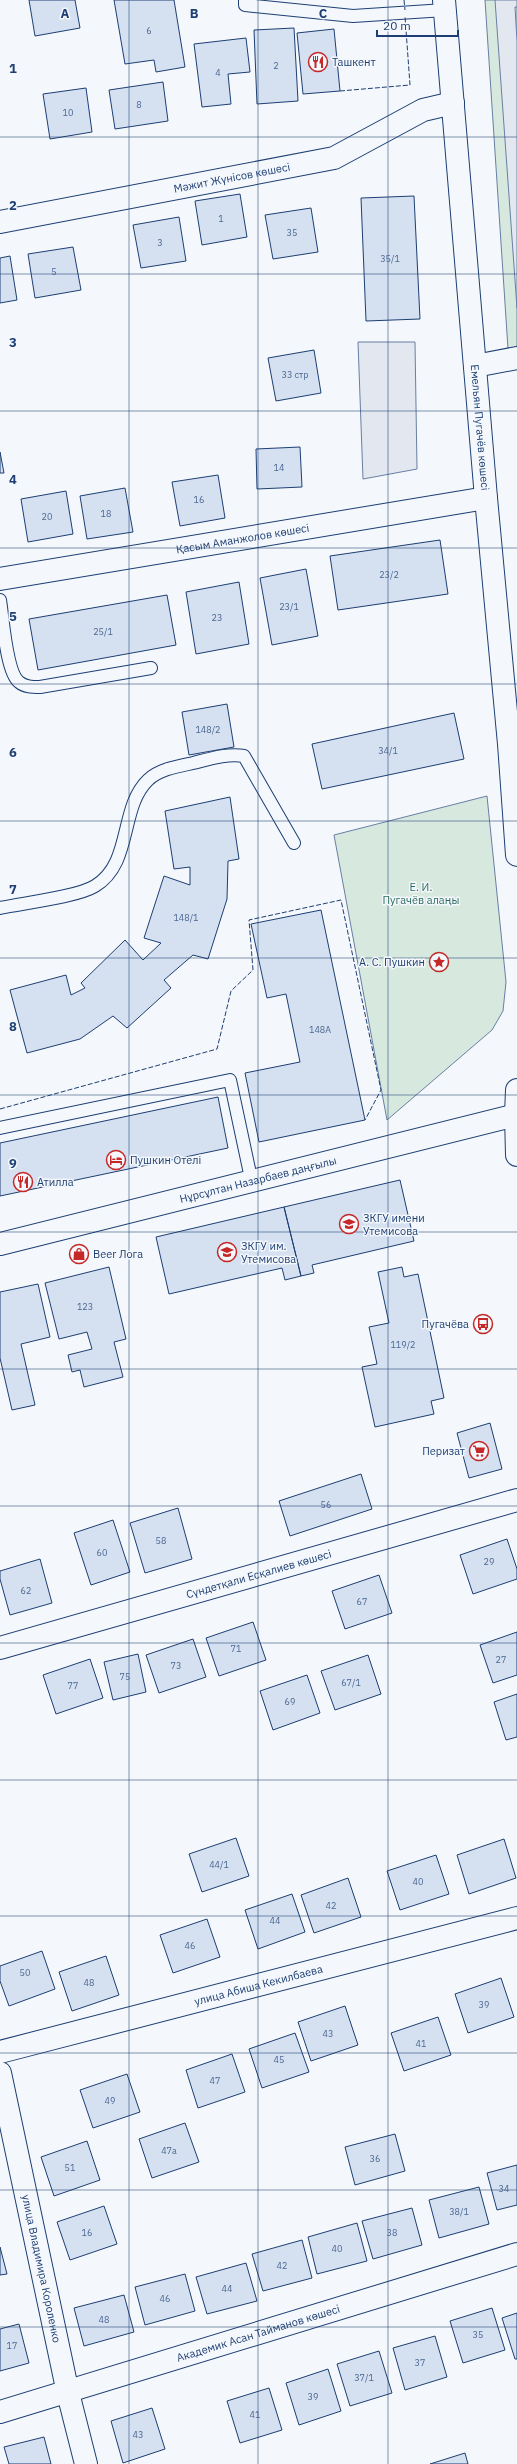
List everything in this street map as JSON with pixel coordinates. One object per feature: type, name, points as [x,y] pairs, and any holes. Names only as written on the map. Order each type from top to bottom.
[{"type":"street","name":"Емельян Пугачёв көшесі","points":[[445,5],[486,498],[513,743],[517,855]]},
{"type":"street","name":"Мәжит Жүнісов көшесі","points":[[0,222],[334,158],[423,110],[453,103]]},
{"type":"street","points":[[475,366],[517,358]]},
{"type":"street","name":"Қасым Аманжолов көшесі","points":[[0,578],[486,498]]},
{"type":"street","points":[[517,1090],[517,1154]]},
{"type":"street","name":"Нұрсұлтан Назарбаев даңғылы","points":[[0,1244],[252,1183],[517,1115]]},
{"type":"street","name":"Сүндетқали Есқалиев көшесі","points":[[0,1648],[517,1500]]},
{"type":"street","name":"улица Абиша Кекилбаева","points":[[0,2052],[517,1918]]},
{"type":"street","name":"улица Владимира Короленко","points":[[0,2073],[68,2393],[86,2464]]},
{"type":"street","name":"Академик Асан Тайманов көшесі","points":[[0,2412],[68,2393],[517,2254]]},
{"type":"lane","points":[[245,0],[245,4],[353,16],[445,5]]},
{"type":"lane","points":[[0,600],[11,671],[18,682],[28,686],[40,687],[151,668]]},
{"type":"lane","points":[[0,908],[82,892],[96,886],[111,870],[122,849],[137,796],[149,779],[170,768],[202,760],[236,755],[244,756],[294,843]]},
{"type":"lane","points":[[0,1128],[230,1080],[252,1183]]},
{"type":"green space","points":[[485,0],[517,0],[517,347],[508,349]]},
{"type":"green space","name":"Е. И. Пугачёв алаңы","points":[[487,796],[506,982],[503,1011],[492,1030],[387,1120],[334,835]]},
{"type":"shaded area","points":[[495,0],[517,0],[517,7],[515,7],[517,41],[517,308]]},
{"type":"shaded area","points":[[358,342],[415,342],[417,469],[363,479]]},
{"type":"building","points":[[29,0],[75,0],[80,28],[35,36]]},
{"type":"building","points":[[114,0],[174,0],[185,67],[156,72],[154,60],[125,64]]},
{"type":"building","points":[[294,28],[298,101],[257,104],[254,30]]},
{"type":"building","name":"Ташкент","points":[[334,29],[340,91],[303,94],[297,33]]},
{"type":"building","points":[[246,38],[250,72],[228,74],[231,104],[202,107],[194,44]]},
{"type":"building","points":[[163,82],[168,121],[115,129],[109,90]]},
{"type":"building","points":[[86,88],[92,132],[50,139],[43,94]]},
{"type":"building","points":[[240,194],[247,237],[202,245],[195,201]]},
{"type":"building","points":[[414,196],[420,319],[366,321],[361,198]]},
{"type":"building","points":[[311,208],[318,252],[273,259],[265,215]]},
{"type":"building","points":[[179,217],[186,261],[141,268],[133,225]]},
{"type":"building","points":[[73,247],[81,290],[35,298],[28,254]]},
{"type":"building","points":[[10,256],[17,300],[0,303],[0,258]]},
{"type":"building","points":[[314,350],[321,393],[276,401],[268,358]]},
{"type":"building","points":[[300,447],[302,487],[257,489],[256,449]]},
{"type":"building","points":[[0,452],[4,473],[0,473]]},
{"type":"building","points":[[218,475],[225,518],[180,526],[172,482]]},
{"type":"building","points":[[125,488],[133,532],[87,539],[80,496]]},
{"type":"building","points":[[66,491],[73,534],[28,542],[21,499]]},
{"type":"building","points":[[440,540],[448,594],[338,610],[330,556]]},
{"type":"building","points":[[306,569],[318,636],[272,645],[260,578]]},
{"type":"building","points":[[239,582],[249,644],[196,654],[186,592]]},
{"type":"building","points":[[167,595],[176,645],[38,670],[29,619]]},
{"type":"building","points":[[227,704],[234,747],[189,755],[182,712]]},
{"type":"building","points":[[454,713],[464,759],[322,789],[312,744]]},
{"type":"building","points":[[230,797],[239,859],[228,861],[227,899],[208,959],[193,955],[164,980],[171,988],[127,1028],[113,1016],[80,1039],[27,1053],[10,990],[66,975],[71,995],[85,988],[81,983],[125,940],[143,960],[161,943],[144,938],[164,876],[190,885],[190,867],[174,869],[165,811]]},
{"type":"building","points":[[321,910],[365,1120],[259,1142],[245,1073],[300,1062],[286,994],[267,998],[251,924]]},
{"type":"building","points":[[218,1097],[228,1148],[0,1196],[0,1143]]},
{"type":"building","name":"ЗКГУ имени Утемисова","points":[[400,1180],[414,1241],[312,1265],[314,1273],[301,1276],[284,1207]]},
{"type":"building","name":"ЗКГУ им. Утемисова","points":[[284,1207],[301,1276],[285,1280],[282,1268],[169,1294],[156,1237]]},
{"type":"building","points":[[109,1267],[126,1339],[114,1342],[123,1377],[84,1387],[80,1370],[72,1372],[68,1355],[92,1349],[87,1332],[59,1339],[45,1283]]},
{"type":"building","points":[[402,1267],[404,1277],[418,1274],[444,1398],[431,1401],[434,1414],[375,1427],[362,1367],[377,1364],[369,1327],[389,1323],[378,1272]]},
{"type":"building","points":[[38,1284],[50,1337],[21,1344],[35,1405],[12,1410],[0,1358],[0,1292]]},
{"type":"building","name":"Перизат","points":[[490,1423],[502,1469],[469,1478],[457,1433]]},
{"type":"building","points":[[361,1474],[372,1509],[290,1536],[279,1501]]},
{"type":"building","points":[[178,1508],[192,1559],[145,1573],[130,1523]]},
{"type":"building","points":[[113,1520],[130,1572],[91,1585],[74,1533]]},
{"type":"building","points":[[507,1539],[517,1569],[517,1579],[473,1594],[460,1555]]},
{"type":"building","points":[[40,1559],[52,1603],[10,1615],[0,1579],[0,1571]]},
{"type":"building","points":[[379,1575],[392,1613],[345,1629],[332,1591]]},
{"type":"building","points":[[253,1622],[266,1660],[219,1676],[206,1638]]},
{"type":"building","points":[[517,1632],[517,1675],[493,1683],[480,1645]]},
{"type":"building","points":[[193,1639],[206,1677],[159,1693],[146,1655]]},
{"type":"building","points":[[138,1654],[146,1692],[113,1700],[104,1662]]},
{"type":"building","points":[[368,1655],[381,1694],[335,1710],[321,1671]]},
{"type":"building","points":[[90,1659],[103,1698],[56,1714],[43,1675]]},
{"type":"building","points":[[307,1675],[320,1713],[273,1730],[260,1691]]},
{"type":"building","points":[[517,1694],[517,1737],[506,1740],[494,1702]]},
{"type":"building","points":[[236,1838],[249,1876],[202,1892],[189,1854]]},
{"type":"building","points":[[504,1839],[516,1878],[469,1894],[457,1855]]},
{"type":"building","points":[[436,1855],[449,1894],[400,1910],[387,1871]]},
{"type":"building","points":[[348,1878],[361,1917],[314,1933],[301,1895]]},
{"type":"building","points":[[292,1894],[305,1932],[258,1949],[245,1910]]},
{"type":"building","points":[[207,1919],[220,1957],[173,1973],[160,1935]]},
{"type":"building","points":[[42,1951],[55,1989],[9,2006],[0,1981],[0,1966]]},
{"type":"building","points":[[106,1956],[119,1995],[72,2011],[59,1972]]},
{"type":"building","points":[[501,1978],[514,2017],[468,2033],[455,1994]]},
{"type":"building","points":[[345,2006],[358,2045],[311,2061],[298,2022]]},
{"type":"building","points":[[438,2017],[451,2055],[404,2071],[391,2033]]},
{"type":"building","points":[[295,2033],[309,2072],[262,2088],[249,2049]]},
{"type":"building","points":[[232,2054],[245,2092],[198,2108],[186,2070]]},
{"type":"building","points":[[127,2074],[140,2112],[93,2128],[80,2090]]},
{"type":"building","points":[[185,2123],[199,2162],[152,2178],[139,2139]]},
{"type":"building","points":[[395,2134],[405,2171],[355,2185],[345,2147]]},
{"type":"building","points":[[87,2141],[100,2180],[54,2196],[41,2157]]},
{"type":"building","points":[[517,2165],[517,2205],[497,2210],[487,2173]]},
{"type":"building","points":[[479,2187],[489,2224],[439,2238],[429,2200]]},
{"type":"building","points":[[104,2206],[117,2244],[70,2260],[57,2222]]},
{"type":"building","points":[[412,2208],[422,2245],[373,2259],[362,2221]]},
{"type":"building","points":[[357,2223],[367,2261],[317,2274],[308,2237]]},
{"type":"building","points":[[302,2240],[312,2278],[263,2291],[252,2254]]},
{"type":"building","points":[[0,2247],[7,2274],[0,2275]]},
{"type":"building","points":[[246,2263],[257,2301],[207,2314],[196,2277]]},
{"type":"building","points":[[185,2274],[195,2311],[145,2325],[135,2287]]},
{"type":"building","points":[[124,2295],[134,2332],[84,2346],[74,2308]]},
{"type":"building","points":[[492,2308],[505,2350],[463,2363],[450,2321]]},
{"type":"building","points":[[517,2313],[517,2359],[515,2359],[502,2318]]},
{"type":"building","points":[[19,2324],[29,2363],[0,2371],[0,2329]]},
{"type":"building","points":[[435,2336],[447,2377],[405,2390],[393,2348]]},
{"type":"building","points":[[379,2351],[392,2393],[350,2406],[337,2364]]},
{"type":"building","points":[[328,2369],[341,2411],[299,2425],[286,2383]]},
{"type":"building","points":[[269,2388],[282,2430],[240,2443],[227,2401]]},
{"type":"building","points":[[152,2408],[165,2449],[123,2463],[111,2421]]},
{"type":"building","points":[[44,2437],[51,2464],[9,2464],[4,2447]]},
{"type":"building","points":[[465,2453],[468,2464],[430,2464]]},
{"type":"fence","points":[[404,0],[405,10]]},
{"type":"fence","points":[[340,91],[410,85],[405,16]]},
{"type":"fence","points":[[0,1109],[217,1049],[231,991],[253,970],[249,920],[341,900],[381,1090],[365,1120]]},
{"type":"place","name":"Ташкент","points":[[318,62]]},
{"type":"place","name":"А. С. Пушкин","points":[[439,962]]},
{"type":"place","name":"Пушкин Отелі","points":[[116,1160]]},
{"type":"place","name":"Атилла","points":[[23,1182]]},
{"type":"place","name":"ЗКГУ имени Утемисова","points":[[349,1224]]},
{"type":"place","name":"ЗКГУ им. Утемисова","points":[[227,1252]]},
{"type":"place","name":"Beer Лога","points":[[79,1254]]},
{"type":"place","name":"Пугачёва","points":[[483,1324]]},
{"type":"place","name":"Перизат","points":[[479,1451]]}]
